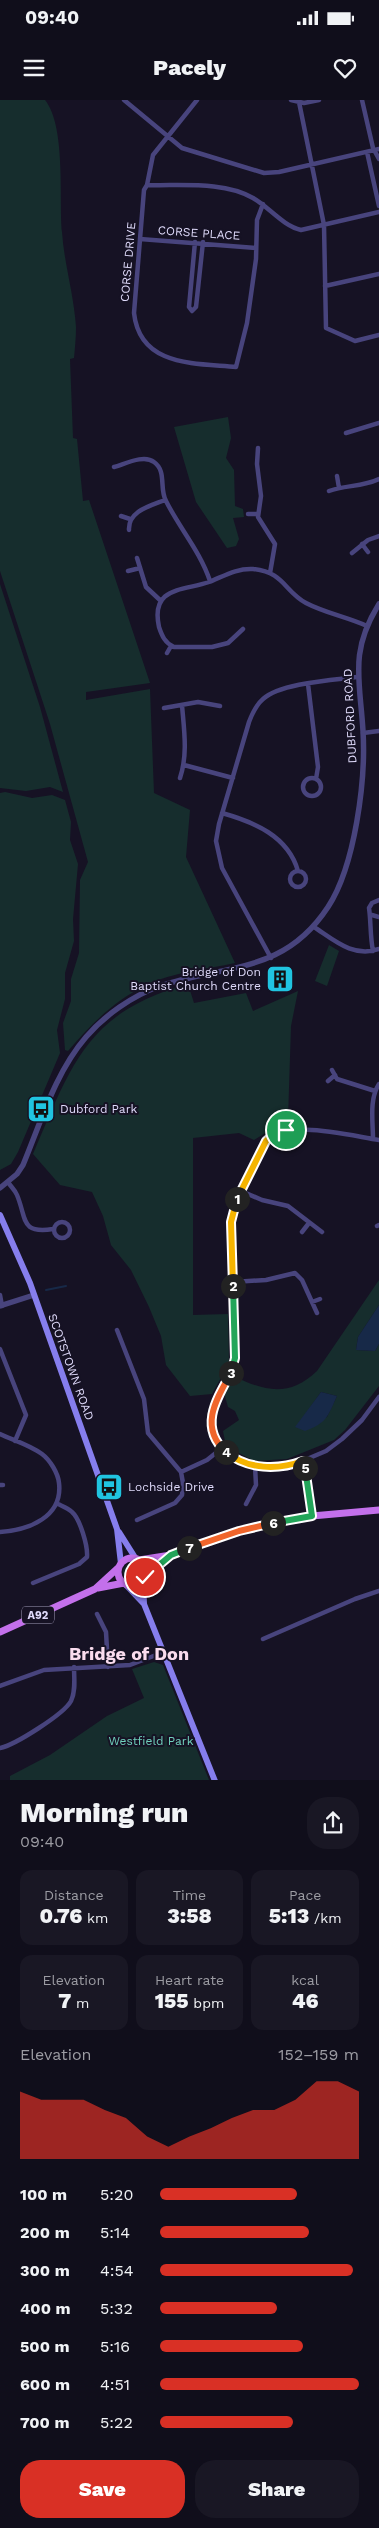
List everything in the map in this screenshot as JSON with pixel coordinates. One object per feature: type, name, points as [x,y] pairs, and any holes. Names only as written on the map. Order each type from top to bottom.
[{"type":"main road","name":"SCOTSTOWN ROAD","points":[[0,1215],[34,1295],[117,1529]]},
{"type":"main road","name":"A92","points":[[95,1589],[128,1559],[171,1555],[239,1531],[312,1516],[379,1510]]},
{"type":"main road","points":[[117,1529],[145,1567],[144,1604]]},
{"type":"main road","points":[[117,1529],[119,1576],[124,1584],[144,1604],[215,1780]]},
{"type":"main road","name":"A92","points":[[0,1632],[95,1589],[124,1584],[135,1585],[171,1555]]},
{"type":"street","points":[[124,100],[182,148],[264,173],[274,173],[377,150]]},
{"type":"street","name":"CORSE DRIVE","points":[[197,100],[167,136],[150,161],[148,185],[144,190],[134,313],[142,336],[155,350],[171,359],[236,367],[247,323],[256,248],[257,220],[263,204]]},
{"type":"street","points":[[292,100],[299,102],[318,100]]},
{"type":"street","points":[[362,100],[379,159]]},
{"type":"street","points":[[299,102],[324,225],[326,328],[355,341],[379,336]]},
{"type":"street","points":[[367,152],[379,206]]},
{"type":"street","points":[[148,185],[232,190],[247,194],[298,230],[379,212]]},
{"type":"street","name":"CORSE PLACE","points":[[140,239],[203,242],[256,248]]},
{"type":"street","points":[[195,242],[189,307],[192,311],[196,307],[203,242]]},
{"type":"street","points":[[325,286],[379,274]]},
{"type":"street","points":[[346,433],[379,422]]},
{"type":"street","points":[[258,448],[257,464],[261,496],[258,514],[264,528],[274,542],[276,551],[270,573]]},
{"type":"street","points":[[114,467],[144,459],[153,461],[161,471],[165,500],[196,548],[210,582]]},
{"type":"street","points":[[337,476],[338,488]]},
{"type":"street","points":[[329,491],[359,486],[379,479]]},
{"type":"street","points":[[129,530],[130,519],[147,507],[165,500]]},
{"type":"street","points":[[248,514],[258,514]]},
{"type":"street","points":[[121,516],[130,519]]},
{"type":"street","points":[[352,553],[362,544],[379,536]]},
{"type":"street","points":[[362,544],[368,552]]},
{"type":"street","points":[[137,558],[146,587],[161,601]]},
{"type":"street","points":[[128,571],[140,568]]},
{"type":"street","points":[[243,629],[228,642],[212,646],[171,646],[163,637],[160,627],[158,613],[161,601],[178,588],[210,582],[243,570],[270,573],[283,581],[304,602],[367,626]]},
{"type":"street","name":"DUBFORD ROAD","points":[[0,1188],[23,1165],[69,1060],[86,1037],[106,1018],[130,1000],[157,987],[238,969],[271,958],[297,942],[314,927],[329,905],[347,861],[358,811],[363,733],[357,661],[367,626],[379,604]]},
{"type":"street","points":[[167,653],[171,646]]},
{"type":"street","points":[[271,958],[218,856],[217,834],[249,722],[257,705],[263,698],[276,691],[357,677]]},
{"type":"street","points":[[308,684],[318,766],[316,779],[321,785],[320,791],[316,795],[309,795],[304,791],[304,785],[309,778],[316,779]]},
{"type":"street","points":[[212,703],[213,697]]},
{"type":"street","points":[[164,708],[198,702],[212,703],[220,706]]},
{"type":"street","points":[[180,778],[184,766],[182,705]]},
{"type":"street","points":[[363,733],[379,731]]},
{"type":"street","points":[[184,766],[233,778]]},
{"type":"street","points":[[222,814],[253,823],[270,833],[285,846],[295,860],[298,872]]},
{"type":"street","points":[[372,951],[369,923],[372,915],[370,905],[379,900]]},
{"type":"street","points":[[372,915],[379,918]]},
{"type":"street","points":[[314,927],[345,947],[361,953],[379,949]]},
{"type":"street","points":[[328,1081],[333,1073],[344,1082],[375,1090]]},
{"type":"street","points":[[373,1139],[375,1090],[379,1084]]},
{"type":"street","points":[[379,1140],[299,1129],[280,1132],[264,1144],[234,1207],[231,1222],[234,1364],[216,1397],[212,1411],[213,1428],[222,1448],[229,1455],[255,1466],[281,1467],[303,1461],[342,1439],[362,1420],[379,1396]]},
{"type":"street","points":[[8,1182],[18,1196],[24,1221],[28,1226],[42,1231],[53,1229]]},
{"type":"street","points":[[241,1192],[262,1200],[283,1204],[322,1232]]},
{"type":"street","points":[[302,1232],[309,1223]]},
{"type":"street","points":[[233,1282],[266,1280],[294,1273],[302,1280],[317,1313]]},
{"type":"street","points":[[0,1295],[1,1306],[34,1295]]},
{"type":"street","points":[[312,1302],[320,1299]]},
{"type":"street","points":[[117,1330],[144,1399],[148,1433],[181,1472],[183,1483],[182,1495],[175,1503],[137,1520]]},
{"type":"street","points":[[0,1349],[26,1414],[15,1441]]},
{"type":"street","points":[[0,1434],[42,1454],[55,1470],[59,1479],[60,1493],[58,1504],[49,1514],[25,1528],[0,1532]]},
{"type":"street","points":[[181,1472],[207,1460],[222,1448]]},
{"type":"street","points":[[303,1461],[312,1516]]},
{"type":"street","points":[[246,1504],[256,1485],[255,1466]]},
{"type":"street","points":[[33,1583],[79,1564],[87,1557],[88,1547],[75,1517],[71,1511],[58,1504]]},
{"type":"street","points":[[263,1639],[355,1599],[379,1591]]},
{"type":"street","points":[[97,1614],[106,1632],[108,1667]]},
{"type":"street","points":[[0,1686],[44,1670],[74,1667],[108,1667],[140,1662],[164,1652]]},
{"type":"street","points":[[0,1748],[15,1742],[58,1713],[70,1702],[74,1690],[74,1667]]},
{"type":"green space","points":[[0,100],[45,100],[52,112],[56,127],[59,144],[63,244],[76,327],[74,358],[70,359],[73,438],[77,439],[83,501],[89,500],[150,683],[86,692],[86,700],[150,689],[154,793],[190,810],[186,857],[235,963],[179,974],[156,981],[134,991],[104,1014],[68,1051],[65,1050],[63,1023],[71,1001],[71,979],[79,953],[80,880],[88,862],[50,724],[0,571]]},
{"type":"green space","points":[[228,417],[231,438],[226,458],[234,470],[235,506],[243,509],[244,517],[233,518],[239,539],[236,546],[227,548],[196,502],[174,427]]},
{"type":"green space","points":[[0,584],[40,707],[63,792],[50,787],[26,791],[0,788]]},
{"type":"green space","points":[[5,792],[32,798],[52,795],[65,800],[71,822],[70,840],[78,864],[73,919],[74,941],[65,973],[65,999],[57,1030],[60,1053],[18,1152],[11,1164],[0,1170],[0,793]]},
{"type":"green space","points":[[329,945],[339,951],[327,986],[315,981]]},
{"type":"green space","points":[[188,984],[194,1003],[246,993],[253,1011],[298,991],[291,1026],[288,1119],[254,1140],[239,1133],[193,1138],[193,1315],[228,1314],[229,1363],[212,1394],[190,1396],[166,1365],[161,1336],[149,1307],[131,1270],[111,1245],[103,1216],[92,1192],[60,1185],[33,1154],[59,1094],[86,1046],[104,1027],[126,1010],[154,996]]},
{"type":"green space","points":[[379,1280],[379,1305],[358,1337],[356,1350],[375,1351],[379,1344],[379,1386],[345,1430],[334,1440],[287,1459],[254,1461],[226,1446],[223,1431],[239,1420],[235,1411],[228,1407],[224,1393],[234,1376],[256,1386],[277,1389],[297,1385],[317,1371]],"holes":[[[321,1392],[337,1396],[327,1417],[296,1427]]]},
{"type":"green space","points":[[132,1563],[140,1568],[141,1572],[136,1580],[132,1581],[124,1576],[123,1572],[128,1564]]},
{"type":"green space","name":"Westfield Park","points":[[154,1662],[163,1665],[209,1780],[10,1780],[10,1776],[50,1755],[107,1716],[144,1698],[132,1669]]},
{"type":"water","points":[[379,1305],[379,1344],[375,1351],[356,1350],[358,1337]]},
{"type":"water","points":[[321,1392],[337,1396],[326,1418],[318,1425],[305,1431],[295,1427]]},
{"type":"waterway","points":[[46,1290],[66,1286]]},
{"type":"place","name":"Bridge of Don Baptist Church Centre","points":[[280,979]]},
{"type":"place","name":"Dubford Park","points":[[41,1109]]},
{"type":"place","name":"Lochside Drive","points":[[109,1487]]},
{"type":"district","name":"Bridge of Don","points":[[129,1654]]},
{"type":"route","points":[[145,1577],[171,1555],[190,1547],[239,1531],[289,1519],[312,1516],[303,1461],[281,1467],[255,1466],[229,1455],[222,1448],[216,1436],[212,1418],[213,1404],[230,1376],[235,1358],[231,1222],[234,1207],[266,1141],[274,1134],[286,1130]]}]
